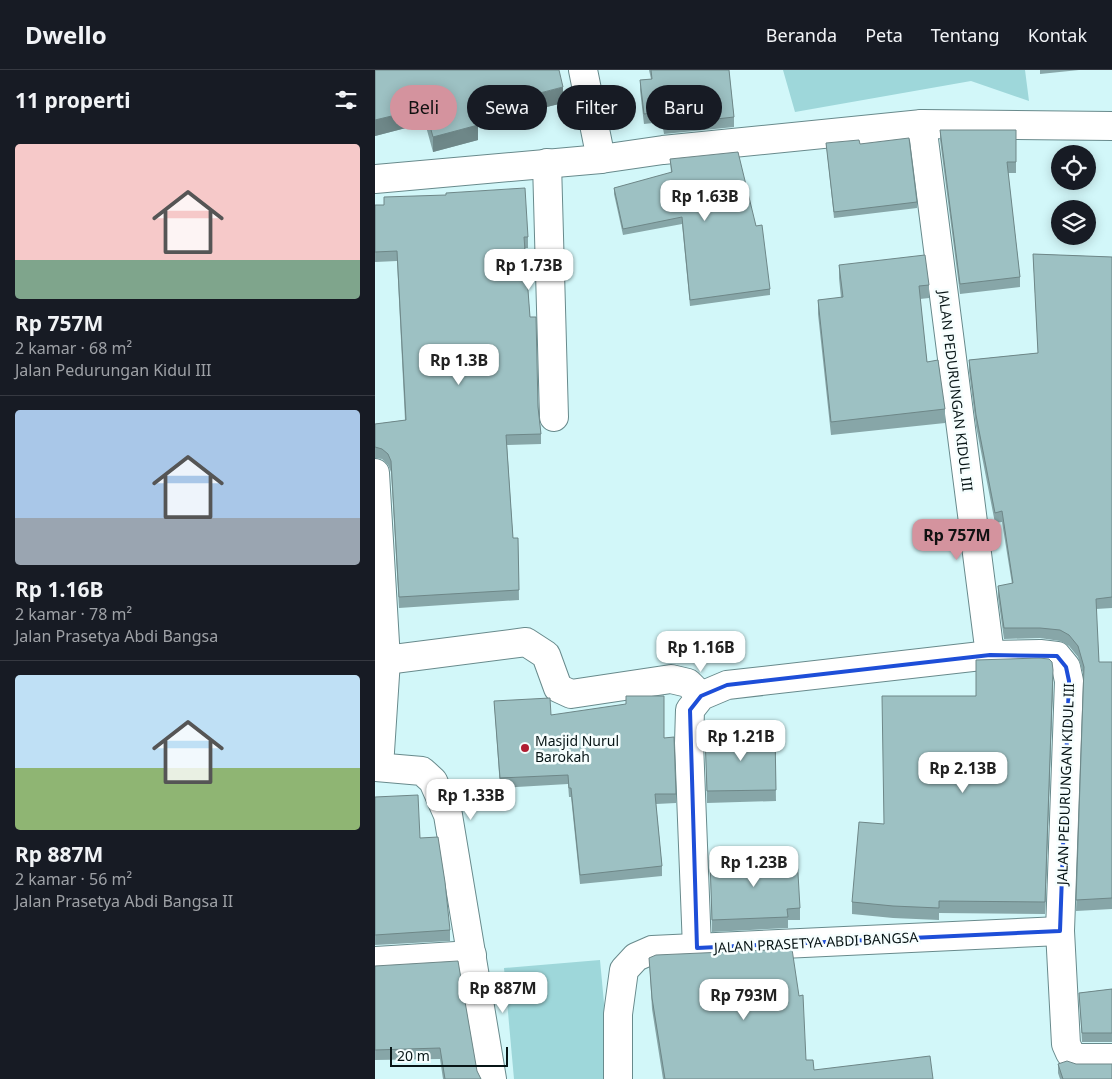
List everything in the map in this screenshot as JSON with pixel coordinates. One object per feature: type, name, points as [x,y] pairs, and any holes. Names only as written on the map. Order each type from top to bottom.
[{"type":"street","points":[[583,70],[601,159]]},
{"type":"street","points":[[375,179],[601,159],[663,150],[922,124],[1112,126]]},
{"type":"street","name":"JALAN PEDURUNGAN KIDUL III","points":[[922,124],[990,655],[1041,654],[1057,656],[1066,667],[1069,681],[1060,931],[1066,1044],[1070,1054],[1076,1058],[1112,1058]]},
{"type":"street","points":[[547,164],[554,417]]},
{"type":"street","points":[[375,474],[386,660],[377,767],[422,772],[433,781],[441,795],[448,815],[492,1079]]},
{"type":"street","points":[[386,660],[526,642],[546,655],[558,688],[571,694],[671,679],[688,683],[701,696]]},
{"type":"street","points":[[697,948],[689,743],[690,710],[701,696],[727,685],[990,655]]},
{"type":"street","name":"JALAN PRASETYA ABDI BANGSA","points":[[618,1079],[618,1014],[624,970],[636,957],[652,950],[1060,931]]},
{"type":"street","points":[[375,961],[472,955]]},
{"type":"highlighted area","points":[[990,655],[1057,656],[1066,667],[1069,681],[1060,931],[697,948],[690,710],[701,696],[727,685]]},
{"type":"shaded area","points":[[783,70],[1025,70],[1029,101],[971,81],[795,112]]},
{"type":"shaded area","points":[[600,960],[611,1079],[514,1079],[504,968]]},
{"type":"building","points":[[375,70],[559,70],[563,85],[557,85],[557,89],[547,91],[547,85],[467,85],[467,128],[433,137],[431,130],[457,130],[457,85],[390,85],[390,116],[375,120]]},
{"type":"building","points":[[651,70],[729,70],[734,117],[722,118],[722,85],[646,85],[646,114],[644,114],[640,80],[652,79]]},
{"type":"building","points":[[940,130],[1016,130],[1016,162],[1007,162],[1020,277],[960,284]]},
{"type":"building","points":[[909,138],[917,202],[834,212],[826,143],[859,140],[860,144]]},
{"type":"building","points":[[738,152],[756,226],[762,225],[770,289],[690,300],[682,217],[623,229],[614,188],[672,172],[670,159]]},
{"type":"building","points":[[525,188],[528,237],[524,237],[530,317],[536,317],[538,407],[541,434],[506,435],[513,538],[518,538],[519,590],[399,597],[391,461],[388,454],[382,449],[375,447],[375,424],[406,420],[397,251],[375,252],[375,205],[384,205],[384,197],[446,195],[446,193]]},
{"type":"building","points":[[1033,254],[1112,257],[1112,597],[1096,599],[1099,662],[1112,662],[1112,898],[1076,900],[1084,667],[1078,646],[1069,635],[1060,630],[1004,628],[998,586],[1013,583],[1002,511],[995,513],[976,415],[969,360],[1038,353]]},
{"type":"building","points":[[925,255],[929,285],[919,286],[927,362],[938,360],[945,409],[831,422],[818,300],[843,297],[839,265]]},
{"type":"building","points":[[1049,659],[1052,662],[1053,670],[1045,902],[939,901],[939,908],[852,902],[859,822],[884,824],[882,696],[976,696],[976,660]]},
{"type":"building","points":[[626,696],[664,696],[664,738],[674,737],[676,794],[655,794],[662,866],[580,875],[568,775],[500,778],[494,701],[550,698],[551,715],[626,704]]},
{"type":"building","points":[[775,733],[776,790],[707,791],[705,735]]},
{"type":"building","points":[[418,795],[420,838],[438,837],[450,930],[375,935],[375,797]]},
{"type":"building","points":[[797,856],[800,908],[787,909],[788,917],[712,920],[710,860]]},
{"type":"building","points":[[792,949],[799,996],[803,995],[806,1060],[813,1060],[814,1070],[930,1056],[933,1079],[665,1079],[652,998],[649,958],[656,955]]},
{"type":"building","points":[[458,961],[477,1071],[481,1079],[445,1079],[440,1048],[375,1050],[375,966]]},
{"type":"building","points":[[1112,989],[1112,1033],[1082,1033],[1079,993]]},
{"type":"building","points":[[1067,1061],[1076,1064],[1112,1064],[1112,1079],[1063,1079],[1058,1064]]},
{"type":"place","name":"Masjid Nurul Barokah","points":[[525,748]]}]
